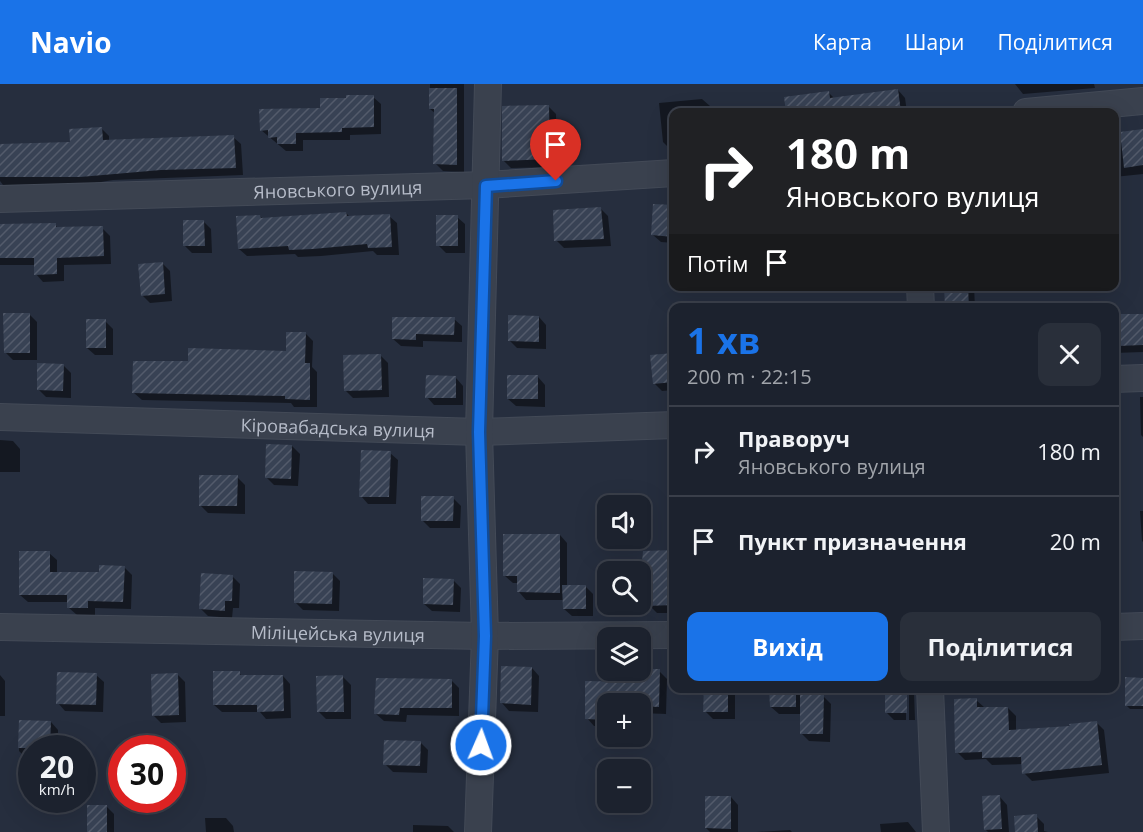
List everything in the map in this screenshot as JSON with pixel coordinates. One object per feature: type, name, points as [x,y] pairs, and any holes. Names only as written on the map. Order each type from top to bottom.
[{"type":"street","points":[[478,832],[485,636],[479,432],[488,84]]},
{"type":"street","points":[[1069,108],[1143,101]]},
{"type":"street","name":"Яновського вулиця","points":[[0,199],[486,186],[669,173]]},
{"type":"street","points":[[1119,379],[1143,378]]},
{"type":"street","name":"Кіровабадська вулиця","points":[[0,417],[479,432],[669,424]]},
{"type":"street","points":[[1119,627],[1143,626]]},
{"type":"street","name":"Міліцейська вулиця","points":[[0,627],[485,636],[669,635]]},
{"type":"street","points":[[930,693],[936,832]]},
{"type":"building","points":[[429,88],[457,88],[457,165],[433,164],[434,109],[429,109]]},
{"type":"building","points":[[898,89],[900,108],[785,108],[784,97],[829,91],[830,98]]},
{"type":"building","points":[[346,95],[374,95],[374,127],[342,128],[342,132],[296,133],[296,144],[277,144],[277,137],[268,138],[268,130],[260,131],[259,109],[320,108],[320,98],[346,98]]},
{"type":"building","points":[[549,105],[550,159],[502,161],[502,106]]},
{"type":"building","points":[[102,127],[103,140],[234,135],[236,168],[161,170],[80,177],[0,177],[0,144],[70,142],[69,129]]},
{"type":"building","points":[[1143,129],[1143,165],[1124,168],[1120,132]]},
{"type":"building","points":[[653,204],[669,205],[669,237],[651,235]]},
{"type":"building","points":[[601,207],[604,239],[554,241],[553,210]]},
{"type":"building","points":[[346,212],[347,216],[390,214],[392,247],[368,248],[367,244],[289,250],[288,246],[238,249],[236,216],[260,215],[261,218]]},
{"type":"building","points":[[436,215],[458,215],[458,246],[436,246]]},
{"type":"building","points":[[183,220],[204,220],[205,246],[183,246]]},
{"type":"building","points":[[56,223],[56,227],[103,226],[104,256],[57,258],[57,274],[34,275],[34,258],[0,258],[0,224]]},
{"type":"building","points":[[163,262],[165,294],[141,296],[138,264]]},
{"type":"building","points":[[944,291],[968,291],[969,303],[945,303]]},
{"type":"building","points":[[3,313],[30,313],[30,353],[4,353]]},
{"type":"building","points":[[1119,314],[1143,314],[1143,345],[1119,346]]},
{"type":"building","points":[[508,315],[539,316],[539,342],[508,341]]},
{"type":"building","points":[[392,317],[455,317],[454,335],[416,334],[416,340],[392,339]]},
{"type":"building","points":[[86,319],[106,319],[106,348],[86,348]]},
{"type":"building","points":[[286,332],[306,332],[305,363],[310,363],[310,400],[285,399],[285,396],[132,393],[133,361],[188,361],[188,348],[286,351]]},
{"type":"building","points":[[669,353],[669,382],[653,384],[650,355]]},
{"type":"building","points":[[381,354],[382,390],[344,391],[343,355]]},
{"type":"building","points":[[37,363],[64,364],[63,391],[37,390]]},
{"type":"building","points":[[426,375],[456,376],[456,398],[425,398]]},
{"type":"building","points":[[507,375],[538,375],[538,399],[507,399]]},
{"type":"building","points":[[266,444],[292,445],[291,479],[265,478]]},
{"type":"building","points":[[361,450],[391,451],[389,497],[359,497]]},
{"type":"building","points":[[199,475],[238,475],[237,506],[199,506]]},
{"type":"building","points":[[421,496],[454,496],[453,521],[421,521]]},
{"type":"building","points":[[503,534],[560,534],[560,593],[517,592],[517,576],[503,576]]},
{"type":"building","points":[[669,550],[669,605],[651,606],[651,561],[642,561],[643,551]]},
{"type":"building","points":[[19,551],[50,551],[50,572],[99,572],[99,565],[125,566],[123,602],[88,601],[88,608],[67,608],[67,595],[19,595]]},
{"type":"building","points":[[294,571],[333,572],[332,604],[294,603]]},
{"type":"building","points":[[201,573],[233,575],[232,601],[225,601],[225,611],[199,609]]},
{"type":"building","points":[[423,578],[454,579],[453,605],[423,604]]},
{"type":"building","points":[[562,585],[586,585],[586,609],[563,609]]},
{"type":"building","points":[[501,666],[532,667],[531,705],[500,703]]},
{"type":"building","points":[[651,669],[660,669],[659,707],[651,707],[651,693],[597,693],[597,720],[585,719],[585,681],[651,681]]},
{"type":"building","points":[[213,671],[240,671],[240,675],[283,675],[284,711],[257,712],[257,705],[213,705]]},
{"type":"building","points":[[57,672],[97,673],[96,705],[56,704]]},
{"type":"building","points":[[178,673],[179,715],[152,716],[151,674]]},
{"type":"building","points":[[343,675],[344,712],[317,712],[316,676]]},
{"type":"building","points":[[1125,677],[1143,678],[1143,706],[1125,706]]},
{"type":"building","points":[[376,678],[452,679],[452,708],[400,708],[399,715],[374,714]]},
{"type":"building","points":[[704,693],[728,693],[728,712],[703,712]]},
{"type":"building","points":[[769,693],[796,693],[796,707],[770,707]]},
{"type":"building","points":[[885,693],[907,693],[907,713],[885,713]]},
{"type":"building","points":[[800,694],[824,695],[823,734],[800,734]]},
{"type":"building","points":[[977,698],[977,707],[1008,707],[1009,730],[1070,726],[1069,724],[1097,721],[1102,765],[1022,774],[1021,757],[982,758],[982,752],[955,753],[954,699]]},
{"type":"building","points":[[19,720],[51,721],[50,735],[18,735]]},
{"type":"building","points":[[384,740],[421,741],[420,766],[383,765]]},
{"type":"building","points":[[1000,795],[1002,829],[984,830],[982,796]]},
{"type":"building","points":[[705,796],[731,796],[731,829],[705,828]]},
{"type":"building","points":[[96,805],[107,805],[107,832],[87,832],[87,813],[96,813]]},
{"type":"building","points":[[1037,814],[1038,832],[1015,832],[1014,816]]},
{"type":"route","points":[[481,745],[485,636],[479,432],[486,186],[556,181]]}]
